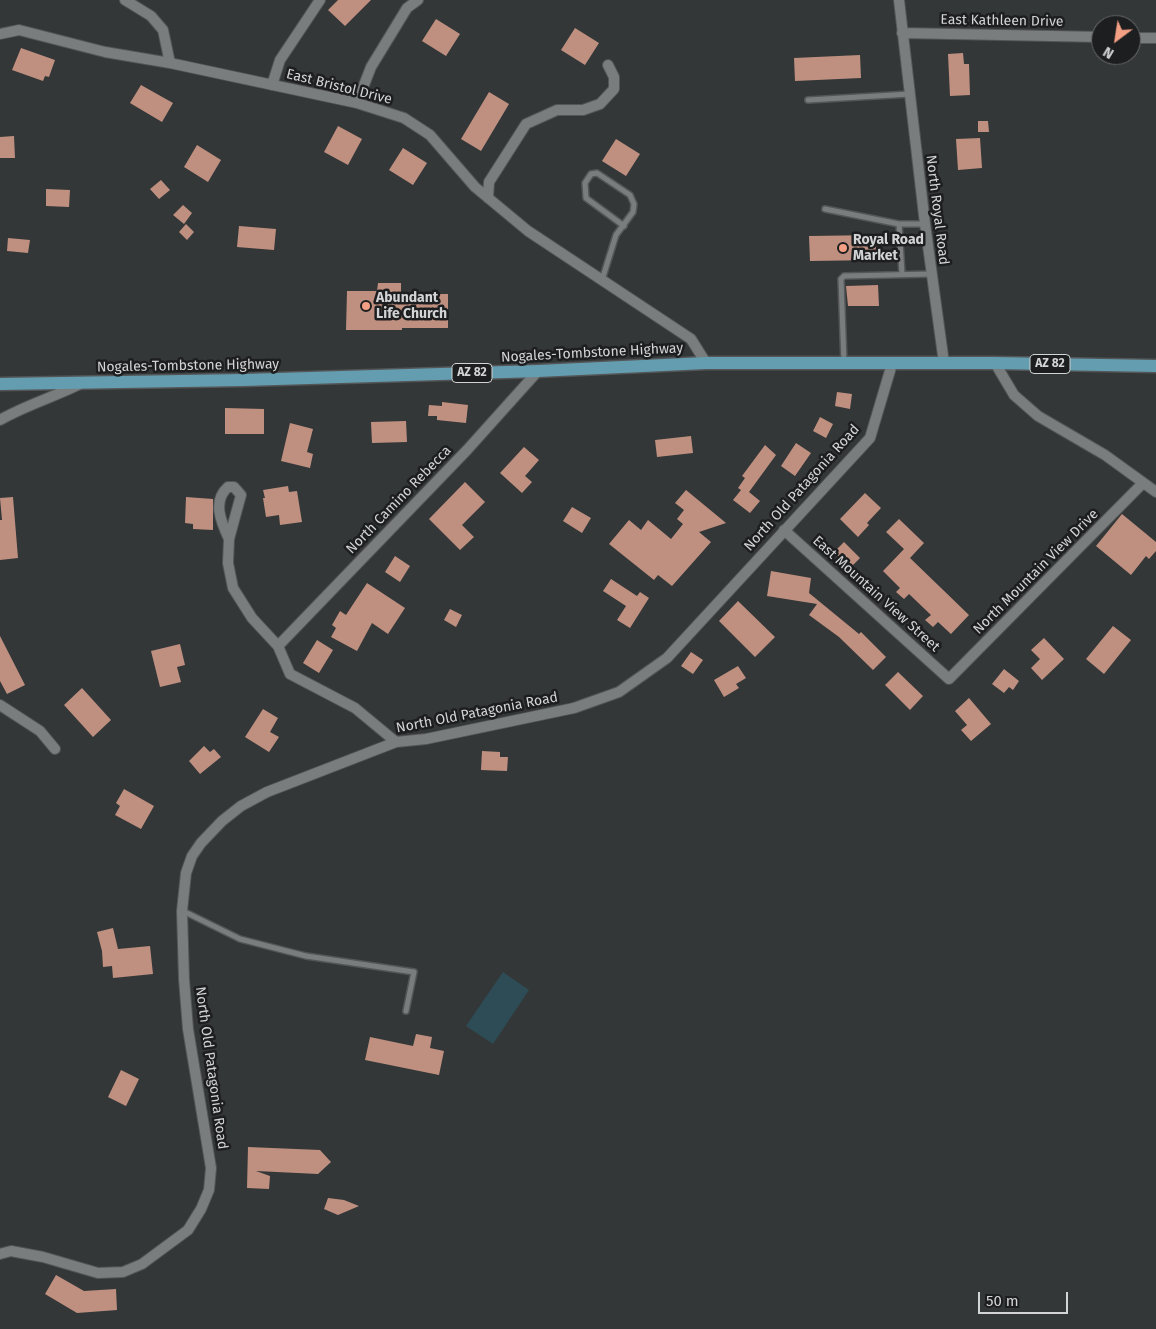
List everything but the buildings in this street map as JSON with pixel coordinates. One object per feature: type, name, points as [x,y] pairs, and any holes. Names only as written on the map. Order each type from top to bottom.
[{"type":"main road","name":"Nogales-Tombstone Highway","points":[[0,384],[538,372],[706,363],[892,364],[995,362],[1156,366]]},
{"type":"street","points":[[125,0],[151,16],[163,30],[170,63]]},
{"type":"street","points":[[272,85],[280,60],[320,0]]},
{"type":"street","points":[[357,103],[372,67],[408,8],[418,0]]},
{"type":"street","name":"North Royal Road","points":[[899,0],[925,224],[944,363]]},
{"type":"street","name":"East Bristol Drive","points":[[0,34],[19,30],[106,52],[170,63],[357,103],[404,118],[430,135],[475,187],[528,232],[691,338],[706,363]]},
{"type":"street","name":"East Kathleen Drive","points":[[902,33],[1091,37]]},
{"type":"street","points":[[1141,38],[1156,38]]},
{"type":"street","points":[[488,198],[489,182],[526,124],[558,110],[583,110],[600,104],[614,89],[614,77],[608,64]]},
{"type":"street","points":[[995,362],[1014,395],[1038,416],[1105,455],[1156,492]]},
{"type":"street","name":"North Old Patagonia Road","points":[[0,1254],[12,1251],[43,1257],[98,1273],[123,1272],[142,1264],[188,1230],[201,1209],[209,1190],[211,1168],[188,1029],[182,911],[186,873],[192,856],[212,832],[235,811],[267,792],[396,742],[426,739],[574,708],[619,692],[667,658],[870,438],[892,364]]},
{"type":"street","name":"North Camino Rebecca","points":[[278,646],[467,450],[538,372]]},
{"type":"street","points":[[0,420],[81,383]]},
{"type":"street","name":"North Mountain View Drive","points":[[949,679],[1143,483]]},
{"type":"street","name":"East Mountain View Street","points":[[784,530],[949,679]]},
{"type":"street","points":[[229,539],[228,563],[234,588],[252,618],[278,646],[290,674],[355,708],[396,742]]},
{"type":"street","points":[[0,705],[40,731],[55,749]]},
{"type":"lane","points":[[808,100],[910,94]]},
{"type":"lane","points":[[602,280],[616,235],[624,226],[633,212],[634,204],[630,194],[597,173],[591,174],[585,183],[586,198],[624,226]]},
{"type":"lane","points":[[825,209],[899,224],[925,224]]},
{"type":"lane","points":[[899,224],[902,274]]},
{"type":"lane","points":[[844,364],[841,279],[844,276],[932,274]]},
{"type":"lane","points":[[182,911],[240,938],[306,956],[414,972],[406,1011]]},
{"type":"shaded area","points":[[503,972],[529,990],[493,1044],[466,1026]]},
{"type":"place","name":"Royal Road Market","points":[[843,248]]},
{"type":"place","name":"Abundant Life Church","points":[[366,306]]}]
